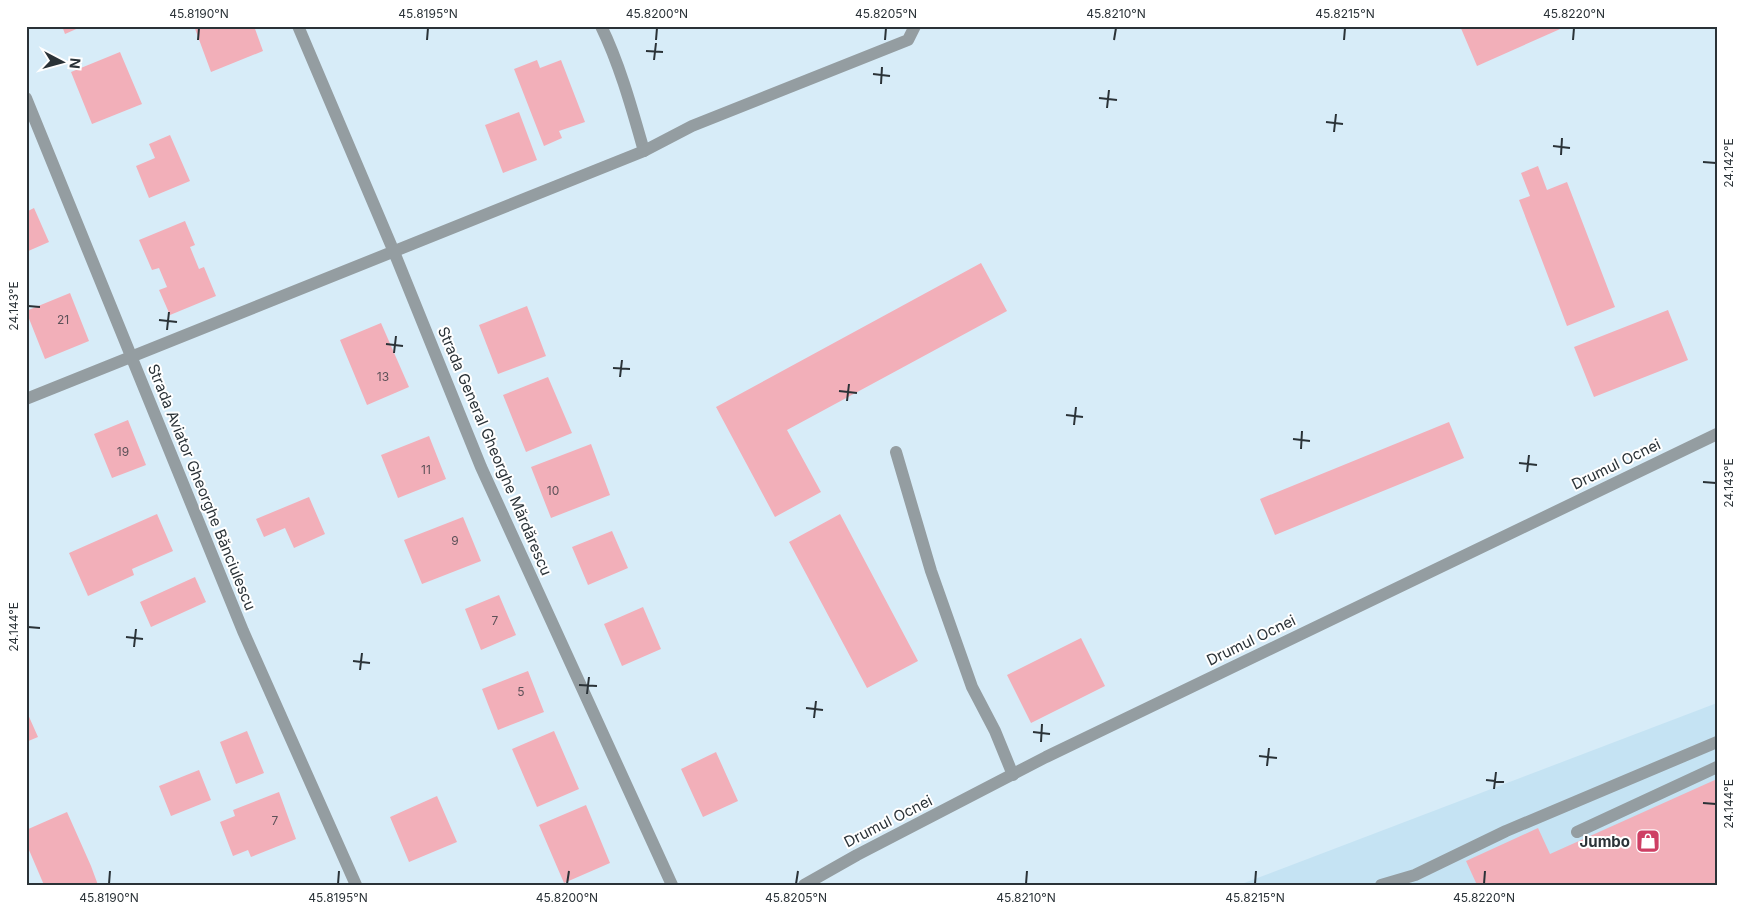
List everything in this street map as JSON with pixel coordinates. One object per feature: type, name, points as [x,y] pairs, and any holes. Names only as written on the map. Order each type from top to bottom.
[{"type":"street","name":"Strada General Gheorghe Mărdărescu","points":[[298,26],[394,252],[481,467],[672,885]]},
{"type":"street","points":[[601,26],[608,40],[631,105],[644,151]]},
{"type":"street","points":[[26,399],[644,151],[692,126],[908,40],[915,26]]},
{"type":"street","name":"Strada Aviator Gheorghe Bănciulescu","points":[[26,98],[243,631],[356,885]]},
{"type":"street","name":"Drumul Ocnei","points":[[804,885],[857,855],[1046,757],[1717,434]]},
{"type":"street","points":[[896,452],[931,572],[972,687],[995,731],[1013,775]]},
{"type":"street","points":[[1381,885],[1415,875],[1506,831],[1717,742]]},
{"type":"street","points":[[1577,832],[1717,767]]},
{"type":"shaded area","points":[[1717,703],[1717,885],[1239,885]]},
{"type":"building","points":[[62,26],[83,26],[65,34]]},
{"type":"building","points":[[194,26],[254,26],[263,51],[211,72]]},
{"type":"building","points":[[1460,26],[1567,26],[1477,66]]},
{"type":"building","points":[[120,52],[142,104],[92,124],[71,72]]},
{"type":"building","points":[[537,60],[540,68],[561,60],[585,122],[559,131],[562,138],[544,146],[514,69]]},
{"type":"building","points":[[519,112],[537,160],[503,173],[485,125]]},
{"type":"building","points":[[170,135],[190,181],[149,198],[136,166],[155,158],[149,144]]},
{"type":"building","points":[[1538,166],[1547,190],[1567,182],[1615,307],[1567,326],[1519,200],[1530,196],[1521,173]]},
{"type":"building","points":[[34,208],[49,242],[26,252],[26,212]]},
{"type":"building","points":[[185,221],[195,245],[190,247],[199,269],[204,267],[216,296],[170,315],[159,290],[167,287],[159,268],[152,270],[139,240]]},
{"type":"building","points":[[981,263],[1007,311],[787,430],[821,492],[775,517],[716,407]]},
{"type":"building","points":[[70,293],[89,341],[45,359],[26,311]]},
{"type":"building","points":[[527,306],[546,356],[498,374],[479,325]]},
{"type":"building","points":[[1668,310],[1688,360],[1594,397],[1574,347]]},
{"type":"building","points":[[381,323],[409,387],[367,405],[340,340]]},
{"type":"building","points":[[548,377],[572,433],[526,452],[503,395]]},
{"type":"building","points":[[128,420],[146,465],[112,478],[94,434]]},
{"type":"building","points":[[1449,422],[1464,458],[1275,535],[1260,499]]},
{"type":"building","points":[[429,436],[446,479],[398,498],[381,455]]},
{"type":"building","points":[[591,444],[610,495],[551,518],[531,467]]},
{"type":"building","points":[[309,497],[325,534],[294,548],[285,528],[264,537],[256,519]]},
{"type":"building","points":[[157,514],[173,551],[132,569],[134,575],[88,596],[69,553]]},
{"type":"building","points":[[840,514],[918,661],[867,688],[789,542]]},
{"type":"building","points":[[463,517],[481,561],[422,584],[404,540]]},
{"type":"building","points":[[612,531],[628,568],[588,585],[572,547]]},
{"type":"building","points":[[195,577],[206,602],[151,627],[140,602]]},
{"type":"building","points":[[499,595],[516,635],[481,650],[465,609]]},
{"type":"building","points":[[643,607],[661,649],[622,666],[604,624]]},
{"type":"building","points":[[1081,638],[1105,686],[1031,723],[1007,675]]},
{"type":"building","points":[[528,671],[544,712],[498,730],[482,689]]},
{"type":"building","points":[[26,710],[38,737],[26,742]]},
{"type":"building","points":[[247,731],[264,773],[236,784],[220,742]]},
{"type":"building","points":[[554,731],[579,789],[537,807],[512,749]]},
{"type":"building","points":[[716,752],[738,801],[703,817],[681,769]]},
{"type":"building","points":[[199,770],[211,800],[171,816],[159,786]]},
{"type":"building","name":"Jumbo","points":[[1717,779],[1717,885],[1477,885],[1466,861],[1538,828],[1550,854]]},
{"type":"building","points":[[279,792],[296,839],[251,857],[248,850],[233,856],[220,822],[235,816],[233,810]]},
{"type":"building","points":[[437,796],[457,842],[409,862],[390,817]]},
{"type":"building","points":[[586,805],[610,863],[564,883],[539,825]]},
{"type":"building","points":[[67,812],[98,885],[44,885],[26,843],[26,830]]},
{"type":"place","name":"Jumbo","points":[[1648,841]]}]
